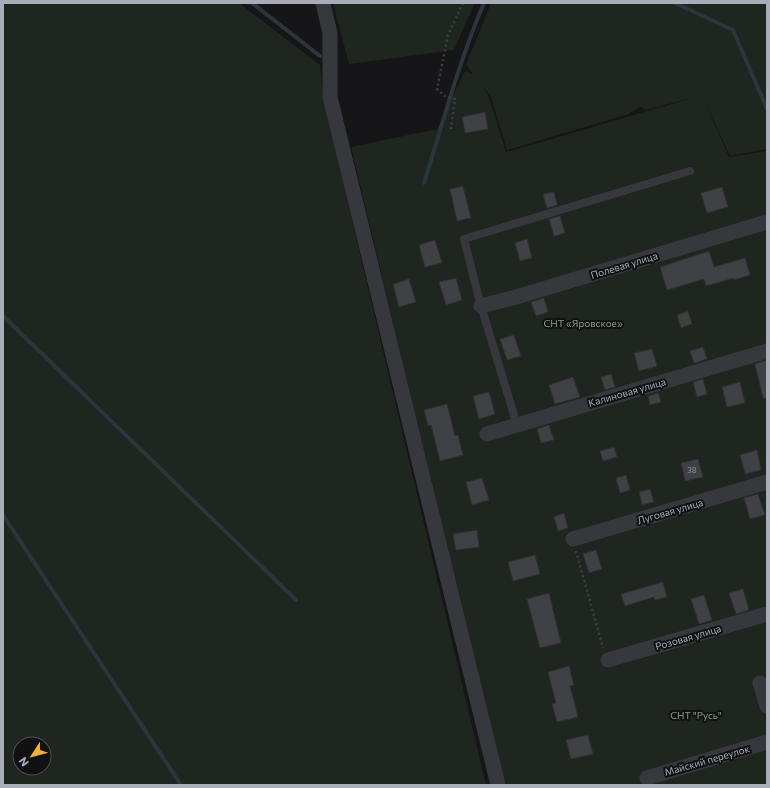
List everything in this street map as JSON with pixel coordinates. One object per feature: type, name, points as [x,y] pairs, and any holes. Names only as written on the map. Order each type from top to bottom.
[{"type":"street","points":[[323,3],[330,33],[330,97],[498,785]]},
{"type":"street","name":"Полевая улица","points":[[481,306],[516,297],[767,222]]},
{"type":"street","name":"Калиновая улица","points":[[487,434],[767,351]]},
{"type":"street","name":"Луговая улица","points":[[573,539],[767,482]]},
{"type":"street","name":"Розовая улица","points":[[608,660],[767,614]]},
{"type":"street","points":[[760,683],[767,706]]},
{"type":"street","name":"Майский переулок","points":[[646,781],[767,742]]},
{"type":"lane","points":[[517,425],[481,306],[464,239],[690,171]]},
{"type":"path","points":[[450,129],[455,99],[446,97],[437,88],[448,35],[463,3]]},
{"type":"path","points":[[573,539],[603,652],[608,660]]},
{"type":"green space","points":[[3,3],[239,3],[320,65],[323,98],[486,785],[3,785]]},
{"type":"green space","points":[[333,3],[475,3],[454,50],[349,64]]},
{"type":"green space","name":"СНТ «Яровское»","points":[[491,3],[767,3],[767,149],[730,156],[703,98],[729,157],[767,151],[767,785],[504,785],[351,147],[437,129],[465,71],[473,74],[466,65]],"holes":[[[481,84],[491,97],[507,150],[629,114],[639,107],[642,107],[645,110],[696,97],[506,152],[489,97]]]},
{"type":"building","points":[[485,112],[488,129],[465,133],[462,117]]},
{"type":"building","points":[[463,186],[471,218],[457,221],[450,189]]},
{"type":"building","points":[[722,187],[728,207],[707,213],[701,193]]},
{"type":"building","points":[[554,192],[557,205],[547,208],[543,194]]},
{"type":"building","points":[[560,216],[565,233],[554,236],[549,219]]},
{"type":"building","points":[[527,239],[532,258],[520,261],[515,243]]},
{"type":"building","points":[[435,240],[442,263],[425,267],[419,245]]},
{"type":"building","points":[[709,251],[714,267],[745,258],[750,275],[706,286],[704,279],[667,290],[660,267]]},
{"type":"building","points":[[456,278],[462,300],[446,305],[439,282]]},
{"type":"building","points":[[409,279],[416,302],[399,307],[393,284]]},
{"type":"building","points":[[544,298],[548,312],[536,316],[531,302]]},
{"type":"building","points":[[688,311],[692,324],[681,328],[677,315]]},
{"type":"building","points":[[514,335],[521,356],[507,360],[500,339]]},
{"type":"building","points":[[703,347],[707,359],[694,363],[690,351]]},
{"type":"building","points":[[652,349],[657,366],[639,371],[634,353]]},
{"type":"building","points":[[767,360],[767,398],[763,398],[755,364]]},
{"type":"building","points":[[611,374],[615,387],[605,390],[601,377]]},
{"type":"building","points":[[573,377],[580,397],[555,404],[549,385]]},
{"type":"building","points":[[703,379],[707,394],[697,397],[693,382]]},
{"type":"building","points":[[740,382],[745,403],[727,407],[722,387]]},
{"type":"building","points":[[489,392],[495,414],[479,419],[473,396]]},
{"type":"building","points":[[658,393],[661,402],[650,405],[648,396]]},
{"type":"building","points":[[447,404],[455,436],[458,435],[463,455],[440,461],[431,425],[428,426],[424,410]]},
{"type":"building","points":[[549,425],[554,440],[541,443],[537,429]]},
{"type":"building","points":[[614,447],[617,457],[603,461],[600,451]]},
{"type":"building","points":[[757,450],[761,470],[745,474],[740,455]]},
{"type":"building","points":[[698,459],[703,477],[685,481],[681,463]]},
{"type":"building","points":[[626,475],[630,490],[620,493],[616,478]]},
{"type":"building","points":[[482,478],[489,500],[472,505],[466,482]]},
{"type":"building","points":[[650,489],[654,502],[642,505],[639,492]]},
{"type":"building","points":[[758,494],[765,515],[750,519],[744,498]]},
{"type":"building","points":[[564,513],[568,528],[558,531],[554,517]]},
{"type":"building","points":[[477,530],[479,547],[456,550],[453,534]]},
{"type":"building","points":[[596,550],[602,569],[589,573],[583,554]]},
{"type":"building","points":[[535,555],[540,574],[513,581],[508,562]]},
{"type":"building","points":[[663,582],[667,597],[655,600],[654,597],[625,606],[621,594]]},
{"type":"building","points":[[743,589],[749,610],[736,614],[729,593]]},
{"type":"building","points":[[549,593],[561,643],[540,648],[527,599]]},
{"type":"building","points":[[704,595],[712,620],[699,624],[691,599]]},
{"type":"building","points":[[569,666],[574,685],[570,686],[578,717],[557,722],[552,704],[556,703],[548,672]]},
{"type":"building","points":[[588,735],[593,754],[571,759],[566,740]]},
{"type":"waterway","points":[[252,3],[320,56]]},
{"type":"waterway","points":[[424,183],[459,70],[484,3]]},
{"type":"waterway","points":[[675,3],[733,30],[767,109]]},
{"type":"waterway","points":[[3,316],[296,600]]},
{"type":"waterway","points":[[3,515],[181,785]]},
{"type":"park label","name":"СНТ \"Русь\"","points":[[696,715]]}]
